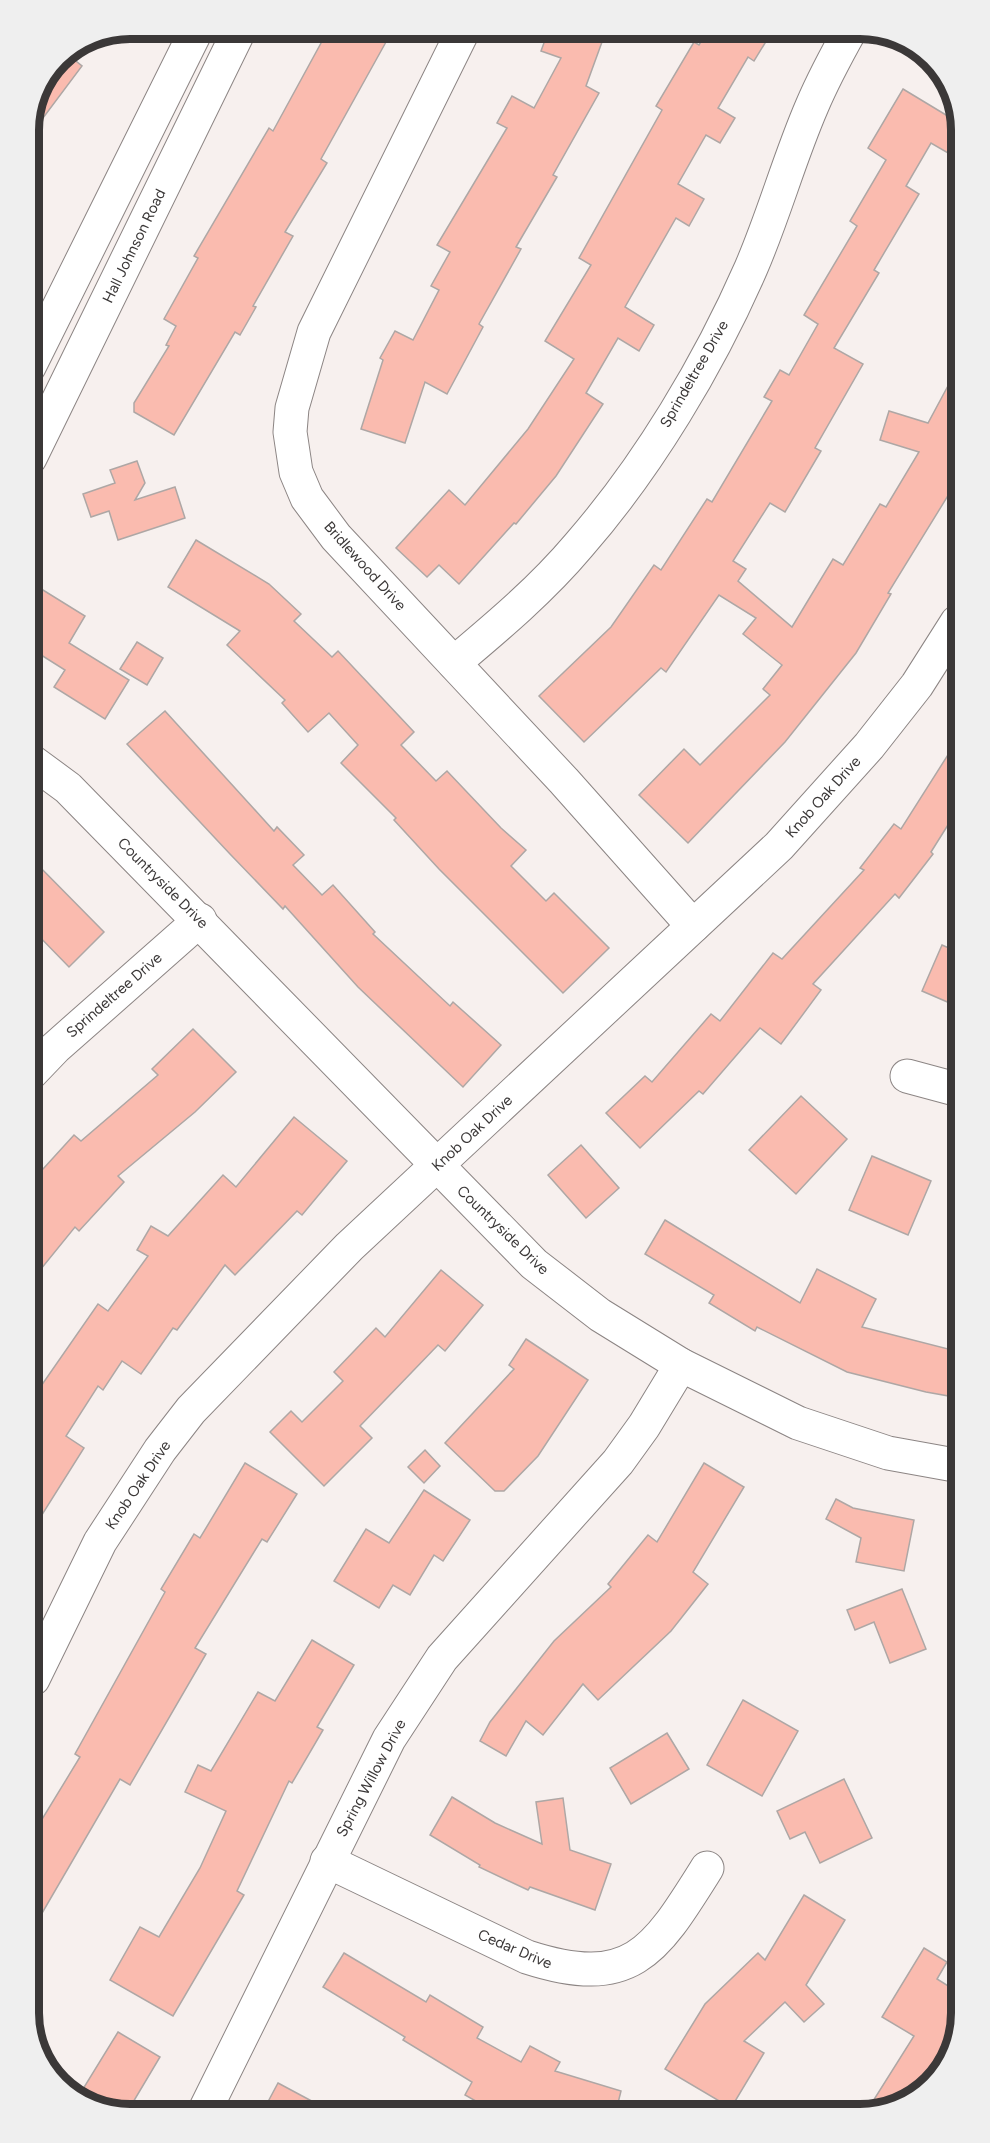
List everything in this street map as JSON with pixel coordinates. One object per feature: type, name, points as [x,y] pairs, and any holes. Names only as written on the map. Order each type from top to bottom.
[{"type":"street","points":[[39,348],[192,39]]},
{"type":"street","name":"Hall Johnson Road","points":[[39,440],[235,39]]},
{"type":"street","name":"Bridlewood Drive","points":[[459,39],[314,332],[292,408],[290,432],[296,472],[307,498],[336,537],[564,782],[693,926]]},
{"type":"street","name":"Sprindeltree Drive","points":[[453,663],[519,608],[579,546],[620,496],[692,384],[750,270],[777,204],[812,106],[846,39]]},
{"type":"street","name":"Knob Oak Drive","points":[[39,1667],[100,1542],[160,1450],[191,1410],[349,1247],[779,846],[869,746],[917,685],[951,631]]},
{"type":"street","name":"Countryside Drive","points":[[39,767],[68,788],[200,920],[534,1264],[600,1316],[681,1365],[798,1423],[888,1453],[951,1464]]},
{"type":"street","name":"Sprindeltree Drive","points":[[39,1064],[200,920]]},
{"type":"street","points":[[907,1076],[951,1088]]},
{"type":"street","name":"Spring Willow Drive","points":[[208,2104],[389,1739],[442,1658],[618,1462],[644,1426],[681,1365]]},
{"type":"street","name":"Cedar Drive","points":[[327,1861],[527,1957],[559,1967],[589,1971],[610,1968],[651,1947],[672,1924],[707,1868]]},
{"type":"building","points":[[323,39],[388,39],[321,159],[327,163],[285,232],[293,236],[253,306],[256,307],[240,335],[235,332],[174,435],[134,412],[134,403],[169,346],[166,345],[176,326],[164,319],[198,258],[194,256],[269,128],[273,131]]},
{"type":"building","points":[[545,39],[603,39],[586,86],[599,93],[553,175],[557,177],[516,247],[521,249],[479,324],[483,327],[447,394],[425,382],[405,443],[361,429],[383,360],[380,358],[395,331],[413,340],[439,290],[431,286],[450,252],[437,245],[507,128],[497,123],[512,96],[534,108],[561,58],[541,51]]},
{"type":"building","points":[[703,39],[767,39],[754,61],[748,57],[718,108],[735,118],[720,143],[706,135],[678,184],[704,199],[689,226],[676,218],[625,307],[654,325],[639,351],[618,338],[586,393],[603,404],[556,476],[516,524],[514,523],[459,584],[439,565],[427,577],[396,548],[449,490],[465,505],[528,429],[574,359],[545,341],[591,265],[579,258],[662,110],[656,106],[694,42],[699,45]]},
{"type":"building","points":[[74,59],[82,66],[40,122],[46,95],[54,80]]},
{"type":"building","points":[[903,89],[950,117],[951,148],[948,153],[931,143],[906,186],[919,194],[874,270],[879,273],[834,348],[863,364],[815,448],[821,451],[785,512],[770,503],[733,561],[746,569],[738,581],[792,627],[833,559],[843,565],[880,504],[886,507],[919,452],[880,440],[889,411],[928,423],[951,380],[951,491],[888,593],[891,594],[856,653],[785,742],[688,843],[639,795],[684,749],[700,765],[770,695],[763,689],[782,665],[743,634],[756,618],[719,595],[666,672],[661,668],[584,742],[539,696],[611,627],[654,565],[661,570],[707,499],[712,502],[772,401],[764,397],[780,370],[789,375],[818,324],[804,315],[857,226],[850,221],[886,160],[868,148]]},
{"type":"building","points":[[137,461],[145,483],[135,500],[175,487],[185,518],[118,540],[109,511],[91,517],[83,494],[115,483],[110,470]]},
{"type":"building","points":[[196,540],[269,584],[301,614],[294,621],[332,657],[338,651],[414,732],[401,745],[436,781],[447,771],[501,828],[526,850],[511,866],[546,901],[554,893],[609,948],[563,993],[439,869],[394,820],[396,818],[341,763],[358,745],[329,713],[308,732],[282,703],[285,700],[227,645],[240,631],[168,587]]},
{"type":"building","points":[[39,588],[85,616],[69,643],[129,680],[105,719],[54,687],[65,670],[39,654]]},
{"type":"building","points":[[137,642],[163,658],[147,685],[120,669]]},
{"type":"building","points":[[165,711],[274,831],[277,827],[304,855],[293,865],[322,895],[333,885],[375,932],[373,934],[450,1006],[453,1002],[501,1045],[463,1087],[358,987],[285,906],[283,909],[127,744]]},
{"type":"building","points":[[951,750],[951,820],[931,852],[933,854],[899,898],[895,894],[813,984],[821,990],[781,1044],[760,1028],[703,1094],[699,1091],[640,1148],[606,1113],[645,1076],[652,1082],[711,1014],[720,1021],[773,953],[782,959],[864,870],[860,868],[894,824],[901,829]]},
{"type":"building","points":[[39,866],[104,932],[69,967],[39,936]]},
{"type":"building","points":[[942,945],[951,949],[951,1004],[922,991]]},
{"type":"building","points":[[193,1029],[236,1072],[195,1112],[118,1176],[124,1182],[79,1231],[75,1227],[39,1271],[39,1173],[74,1135],[81,1141],[158,1075],[152,1069]]},
{"type":"building","points":[[801,1096],[847,1139],[796,1194],[749,1150]]},
{"type":"building","points":[[294,1117],[347,1161],[302,1215],[297,1211],[235,1275],[225,1265],[177,1330],[173,1328],[141,1374],[122,1361],[103,1390],[98,1386],[66,1436],[84,1448],[39,1519],[39,1389],[98,1304],[108,1311],[148,1256],[137,1250],[151,1226],[168,1236],[223,1175],[236,1187]]},
{"type":"building","points":[[581,1145],[619,1188],[586,1218],[548,1175]]},
{"type":"building","points":[[872,1156],[931,1181],[908,1235],[849,1210]]},
{"type":"building","points":[[665,1220],[800,1303],[817,1269],[876,1299],[862,1327],[951,1350],[951,1396],[847,1372],[757,1327],[755,1331],[709,1303],[714,1295],[645,1254]]},
{"type":"building","points":[[441,1270],[483,1305],[445,1351],[438,1345],[360,1426],[372,1438],[324,1486],[270,1432],[291,1411],[302,1422],[343,1381],[334,1372],[376,1328],[385,1337]]},
{"type":"building","points":[[526,1339],[588,1380],[538,1456],[504,1491],[495,1491],[445,1443],[514,1369],[509,1365]]},
{"type":"building","points":[[425,1450],[440,1466],[424,1483],[408,1467]]},
{"type":"building","points":[[245,1463],[297,1494],[267,1542],[262,1539],[195,1648],[206,1654],[130,1785],[120,1779],[39,1918],[39,1824],[80,1757],[75,1754],[165,1592],[161,1589],[194,1534],[200,1538]]},
{"type":"building","points":[[704,1463],[744,1487],[693,1572],[708,1584],[671,1631],[598,1700],[583,1684],[543,1735],[526,1721],[506,1756],[480,1741],[490,1722],[554,1641],[611,1587],[608,1584],[648,1535],[657,1542]]},
{"type":"building","points":[[424,1490],[470,1520],[443,1561],[434,1555],[410,1595],[393,1585],[379,1608],[334,1581],[366,1529],[389,1543]]},
{"type":"building","points":[[836,1499],[853,1508],[914,1520],[904,1571],[856,1562],[861,1538],[826,1519]]},
{"type":"building","points":[[902,1589],[926,1649],[890,1663],[874,1622],[855,1630],[847,1610]]},
{"type":"building","points":[[312,1640],[354,1665],[317,1727],[323,1730],[292,1783],[289,1781],[237,1891],[244,1895],[173,2016],[110,1980],[140,1927],[159,1937],[200,1868],[226,1811],[185,1792],[198,1765],[211,1771],[258,1692],[275,1701]]},
{"type":"building","points":[[743,1700],[798,1731],[762,1796],[707,1765]]},
{"type":"building","points":[[667,1733],[689,1769],[631,1804],[610,1768]]},
{"type":"building","points":[[844,1779],[872,1838],[820,1863],[805,1832],[790,1839],[777,1811]]},
{"type":"building","points":[[452,1797],[495,1823],[542,1844],[536,1802],[563,1798],[570,1850],[611,1864],[595,1910],[530,1887],[528,1890],[479,1867],[480,1865],[430,1835]]},
{"type":"building","points":[[804,1895],[845,1920],[806,1985],[824,2004],[804,2022],[785,2002],[744,2041],[764,2053],[733,2104],[724,2104],[665,2069],[705,2004],[758,1953],[765,1960]]},
{"type":"building","points":[[924,1948],[947,1962],[937,1979],[951,1988],[949,2031],[942,2053],[932,2068],[915,2085],[900,2095],[872,2103],[914,2036],[882,2017]]},
{"type":"building","points":[[344,1953],[426,2002],[430,1995],[483,2027],[477,2038],[521,2062],[530,2046],[560,2062],[555,2071],[621,2091],[618,2104],[481,2104],[465,2095],[472,2082],[403,2040],[405,2037],[323,1987]]},
{"type":"building","points":[[118,2032],[160,2057],[132,2104],[101,2099],[82,2090]]},
{"type":"building","points":[[278,2083],[317,2104],[267,2104]]}]
